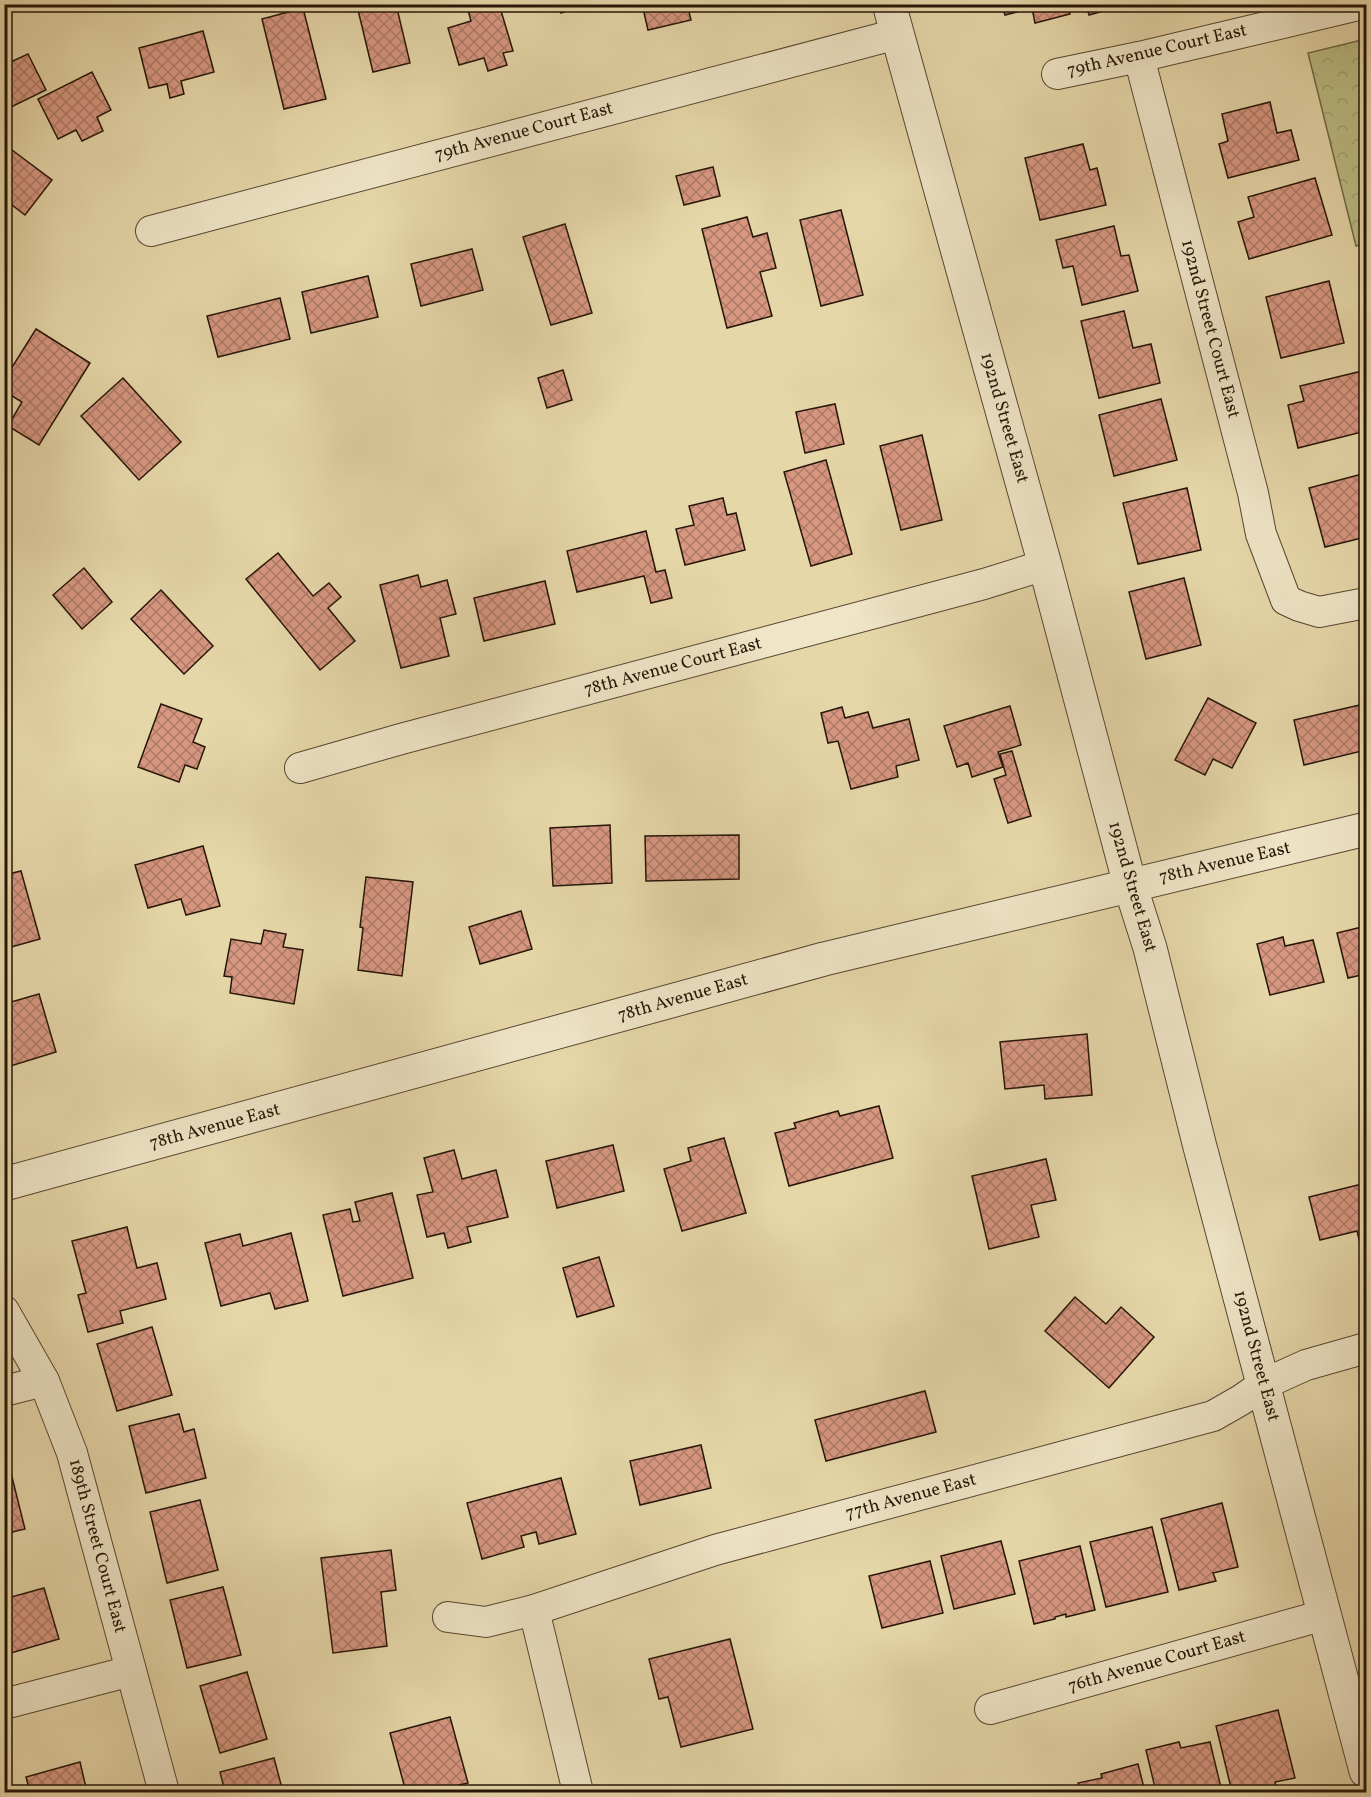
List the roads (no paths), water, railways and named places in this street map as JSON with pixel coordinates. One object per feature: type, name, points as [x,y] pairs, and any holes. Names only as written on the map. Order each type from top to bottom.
[{"type":"street","name":"79th Avenue Court East","points":[[1057,74],[1363,4]]},
{"type":"street","name":"79th Avenue Court East","points":[[151,231],[893,19]]},
{"type":"street","name":"192nd Street East","points":[[893,19],[1045,565],[1130,885],[1150,948],[1200,1148],[1366,1771]]},
{"type":"street","name":"192nd Street Court East","points":[[1139,57],[1253,493],[1261,534],[1286,600],[1318,612],[1366,603]]},
{"type":"street","name":"78th Avenue Court East","points":[[300,768],[984,584],[1045,565]]},
{"type":"street","name":"78th Avenue East","points":[[4,1184],[824,959],[1366,829]]},
{"type":"street","name":"189th Street Court East","points":[[4,1311],[44,1381],[72,1453],[164,1792]]},
{"type":"street","name":"77th Avenue East","points":[[448,1617],[486,1622],[534,1610],[716,1550],[1213,1416],[1264,1384],[1306,1365],[1366,1348]]},
{"type":"street","points":[[4,1391],[44,1381]]},
{"type":"street","points":[[534,1610],[578,1792]]},
{"type":"street","name":"76th Avenue Court East","points":[[990,1708],[1324,1615]]},
{"type":"street","points":[[4,1704],[131,1671]]}]
